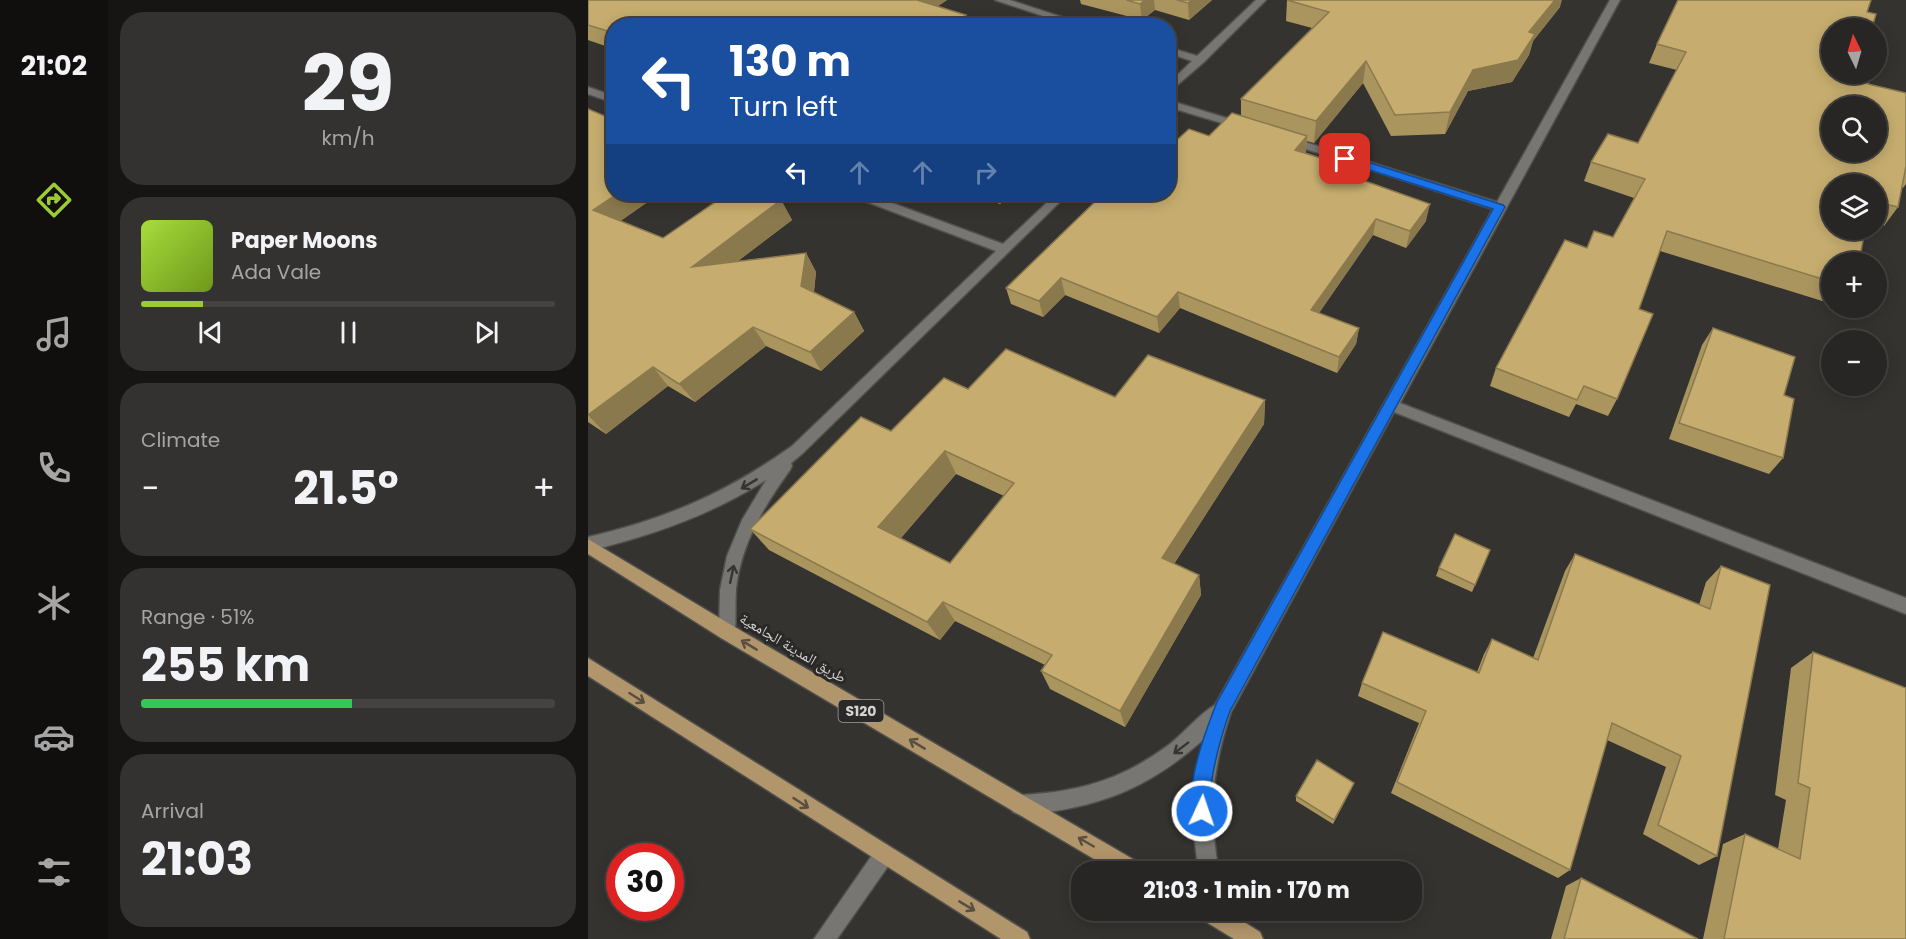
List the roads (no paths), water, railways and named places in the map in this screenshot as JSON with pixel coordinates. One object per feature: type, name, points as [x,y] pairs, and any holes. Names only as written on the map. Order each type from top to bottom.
[{"type":"main road","name":"طريق المدينة الجامعية","points":[[588,545],[727,632],[1117,861]]},
{"type":"main road","points":[[588,666],[1020,939]]},
{"type":"main road","points":[[1230,921],[1253,939]]},
{"type":"street","points":[[1000,0],[1059,18]]},
{"type":"street","points":[[1176,82],[1262,0]]},
{"type":"street","points":[[1207,861],[1202,834],[1202,789],[1209,747],[1223,708],[1615,0]]},
{"type":"street","points":[[1176,52],[1200,60]]},
{"type":"street","points":[[588,90],[606,97]]},
{"type":"street","points":[[1176,106],[1248,128]]},
{"type":"street","points":[[1271,135],[1499,207]]},
{"type":"street","points":[[877,201],[1004,249]]},
{"type":"street","points":[[588,545],[634,534],[689,515],[724,499],[764,476],[797,450],[1055,201]]},
{"type":"street","points":[[1391,405],[1906,606]]},
{"type":"street","points":[[727,632],[728,590],[736,552],[752,514],[797,450]]},
{"type":"street","points":[[1020,805],[1067,801],[1124,783],[1155,768],[1183,747],[1223,708]]},
{"type":"street","points":[[824,939],[884,855]]}]
